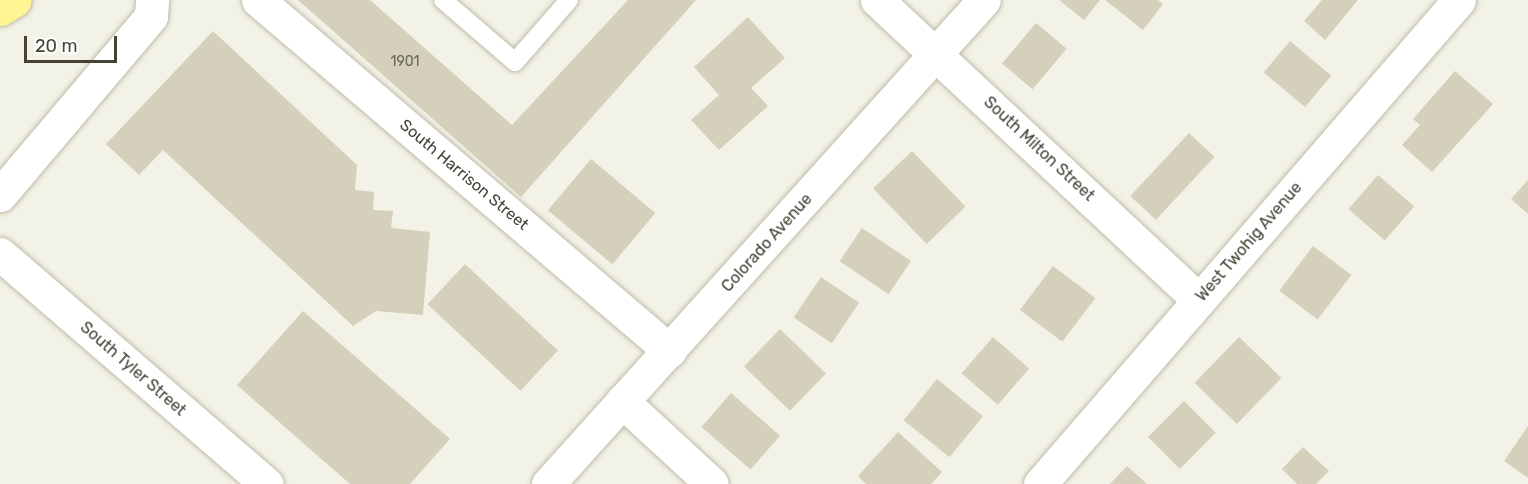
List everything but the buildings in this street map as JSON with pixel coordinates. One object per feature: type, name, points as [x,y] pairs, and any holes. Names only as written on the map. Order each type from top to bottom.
[{"type":"main road","points":[[0,9],[15,0]]},
{"type":"street","points":[[0,195],[151,16],[152,0]]},
{"type":"street","name":"South Harrison Street","points":[[258,0],[670,351]]},
{"type":"street","name":"South Milton Street","points":[[877,0],[938,54],[1199,300]]},
{"type":"street","name":"Colorado Avenue","points":[[548,484],[938,54],[984,0]]},
{"type":"street","name":"West Twohig Avenue","points":[[1040,484],[1459,0]]},
{"type":"street","name":"South Tyler Street","points":[[0,254],[266,484]]},
{"type":"street","points":[[622,400],[712,484]]},
{"type":"lane","points":[[442,0],[515,62],[569,0]]}]
